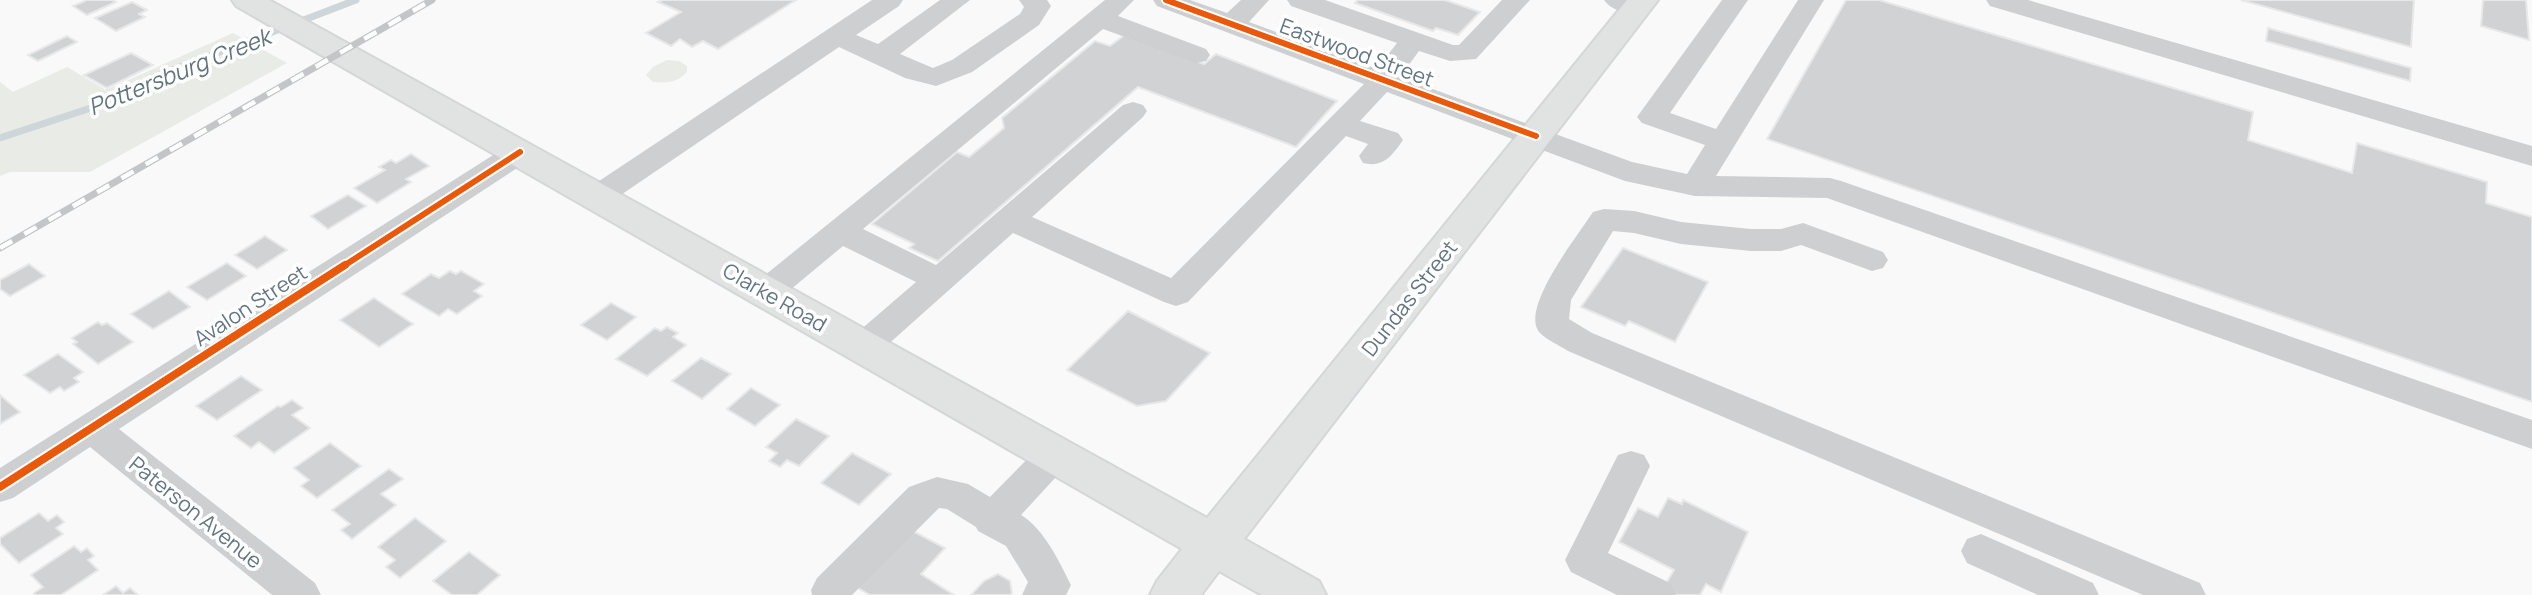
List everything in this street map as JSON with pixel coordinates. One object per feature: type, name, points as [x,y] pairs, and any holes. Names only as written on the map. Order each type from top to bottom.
[{"type":"main road","name":"Dundas Street","points":[[1173,595],[1536,136],[1632,2]]},
{"type":"main road","name":"Clarke Road","points":[[259,6],[1303,595]]},
{"type":"street","points":[[881,55],[957,0]]},
{"type":"street","points":[[837,36],[926,76],[946,75],[1030,19],[1038,6],[1032,0]]},
{"type":"street","name":"Eastwood Street","points":[[1167,0],[1625,171],[1695,186],[1830,188],[2532,435]]},
{"type":"street","points":[[1231,24],[1256,0]]},
{"type":"street","points":[[1300,0],[1450,53],[1466,53],[1517,0]]},
{"type":"street","points":[[1723,141],[1652,117],[1735,0]]},
{"type":"street","points":[[1695,186],[1811,0]]},
{"type":"street","points":[[1999,0],[2532,156]]},
{"type":"street","points":[[766,292],[1110,9],[1196,55]]},
{"type":"street","points":[[1009,219],[1176,295],[1383,80],[1414,40]]},
{"type":"street","points":[[863,347],[1133,111]]},
{"type":"street","points":[[1340,124],[1388,140],[1374,156]]},
{"type":"street","name":"Avalon Street","points":[[0,487],[520,152]]},
{"type":"street","points":[[1872,260],[1803,234],[1781,240],[1751,240],[1681,233],[1634,222],[1604,220],[1554,299],[1552,324],[1580,342],[2186,595]]},
{"type":"street","points":[[841,232],[940,280]]},
{"type":"street","name":"Paterson Avenue","points":[[92,428],[301,595]]},
{"type":"street","points":[[992,520],[1054,455]]},
{"type":"street","points":[[1631,466],[1585,559],[1656,595]]},
{"type":"street","points":[[832,595],[831,590],[922,498],[937,492],[955,495],[992,520],[1020,534],[1051,585],[1044,595]]},
{"type":"street","points":[[1981,551],[2079,595]]},
{"type":"lane","points":[[598,197],[890,0]]},
{"type":"shaded area","points":[[233,33],[287,63],[90,172],[10,172],[0,176],[0,82],[13,92],[67,67],[106,90]]},
{"type":"shaded area","points":[[667,60],[679,61],[687,66],[687,72],[672,81],[653,82],[646,75],[653,67]]},
{"type":"building","points":[[87,0],[116,2],[87,15],[73,6]]},
{"type":"building","points":[[796,0],[718,49],[703,41],[692,47],[680,39],[671,46],[646,33],[681,12],[658,2]]},
{"type":"building","points":[[1358,0],[1445,0],[1480,12],[1458,35],[1436,28],[1433,31],[1355,3]]},
{"type":"building","points":[[1846,0],[1879,0],[2253,112],[2248,140],[2352,173],[2357,143],[2487,182],[2486,203],[2532,217],[2532,402],[1767,139]]},
{"type":"building","points":[[2241,0],[2414,0],[2411,47]]},
{"type":"building","points":[[2483,0],[2526,0],[2529,40],[2481,26]]},
{"type":"building","points":[[132,2],[147,10],[139,14],[145,17],[116,31],[95,18]]},
{"type":"building","points":[[2268,28],[2411,68],[2410,81],[2266,41]]},
{"type":"building","points":[[1126,34],[1204,64],[1216,54],[1337,101],[1296,147],[1138,87],[938,261],[909,248],[914,244],[872,224],[957,152],[969,157],[1004,128],[1002,118],[1095,41],[1110,46]]},
{"type":"building","points":[[67,36],[77,42],[38,61],[28,55]]},
{"type":"building","points":[[131,53],[153,65],[107,88],[84,75]]},
{"type":"building","points":[[411,154],[429,166],[406,179],[411,182],[377,203],[354,188],[385,170],[379,167],[391,160],[396,163]]},
{"type":"building","points":[[348,195],[366,206],[328,229],[311,216]]},
{"type":"building","points":[[265,236],[287,250],[257,269],[235,255]]},
{"type":"building","points":[[1623,248],[1708,282],[1675,342],[1629,321],[1625,326],[1581,307]]},
{"type":"building","points":[[227,263],[246,276],[207,300],[187,287]]},
{"type":"building","points":[[29,264],[45,276],[10,296],[0,289],[0,280]]},
{"type":"building","points":[[450,271],[456,274],[461,271],[484,284],[474,291],[482,296],[457,314],[448,309],[439,316],[402,294],[431,274],[439,278]]},
{"type":"building","points":[[169,291],[190,307],[153,329],[131,314]]},
{"type":"building","points":[[374,298],[413,324],[379,347],[340,320]]},
{"type":"building","points":[[611,303],[636,317],[607,340],[581,325]]},
{"type":"building","points":[[1128,311],[1210,353],[1166,401],[1137,406],[1067,370]]},
{"type":"building","points":[[98,322],[102,325],[107,323],[133,342],[98,364],[73,344],[77,342],[72,338]]},
{"type":"building","points":[[667,327],[678,333],[673,337],[686,345],[647,376],[616,359],[655,328],[661,331]]},
{"type":"building","points":[[58,354],[83,372],[74,378],[79,382],[64,391],[60,387],[50,393],[24,375]]},
{"type":"building","points":[[701,358],[731,374],[702,399],[672,381]]},
{"type":"building","points":[[241,376],[262,390],[217,420],[196,406]]},
{"type":"building","points":[[751,388],[780,405],[755,426],[727,409]]},
{"type":"building","points":[[0,395],[20,412],[0,424]]},
{"type":"building","points":[[292,400],[303,408],[292,415],[310,428],[274,453],[259,442],[251,448],[234,436],[278,406],[281,407]]},
{"type":"building","points":[[796,419],[829,436],[799,466],[787,460],[780,467],[769,461],[777,453],[766,447]]},
{"type":"building","points":[[330,443],[361,466],[317,498],[301,486],[309,480],[294,468]]},
{"type":"building","points":[[852,453],[891,474],[859,505],[821,483]]},
{"type":"building","points":[[389,469],[403,479],[381,494],[396,505],[352,539],[341,530],[350,524],[332,510]]},
{"type":"building","points":[[1668,498],[1682,504],[1683,500],[1748,532],[1721,592],[1706,584],[1700,595],[1660,594],[1674,570],[1619,542],[1638,508],[1658,517]]},
{"type":"building","points":[[39,513],[48,521],[57,515],[64,522],[56,528],[63,534],[19,563],[0,544],[0,538]]},
{"type":"building","points":[[415,518],[446,541],[400,578],[386,567],[395,560],[378,547]]},
{"type":"building","points":[[907,528],[945,548],[921,574],[954,595],[870,595],[851,584]]},
{"type":"building","points":[[74,546],[81,552],[87,548],[94,556],[88,560],[98,570],[61,595],[35,595],[34,593],[43,587],[31,575]]},
{"type":"building","points":[[469,552],[500,575],[477,595],[452,595],[433,581]]},
{"type":"building","points":[[998,574],[1010,581],[1010,595],[971,595],[984,581]]},
{"type":"building","points":[[116,586],[123,593],[130,588],[138,595],[103,595]]},
{"type":"waterway","name":"Pottersburg Creek","points":[[0,138],[112,101],[154,77],[356,0]]},
{"type":"railway","points":[[0,248],[432,0]]},
{"type":"cycle path","points":[[1166,0],[1536,136]]},
{"type":"cycle path","points":[[0,487],[520,152]]}]
